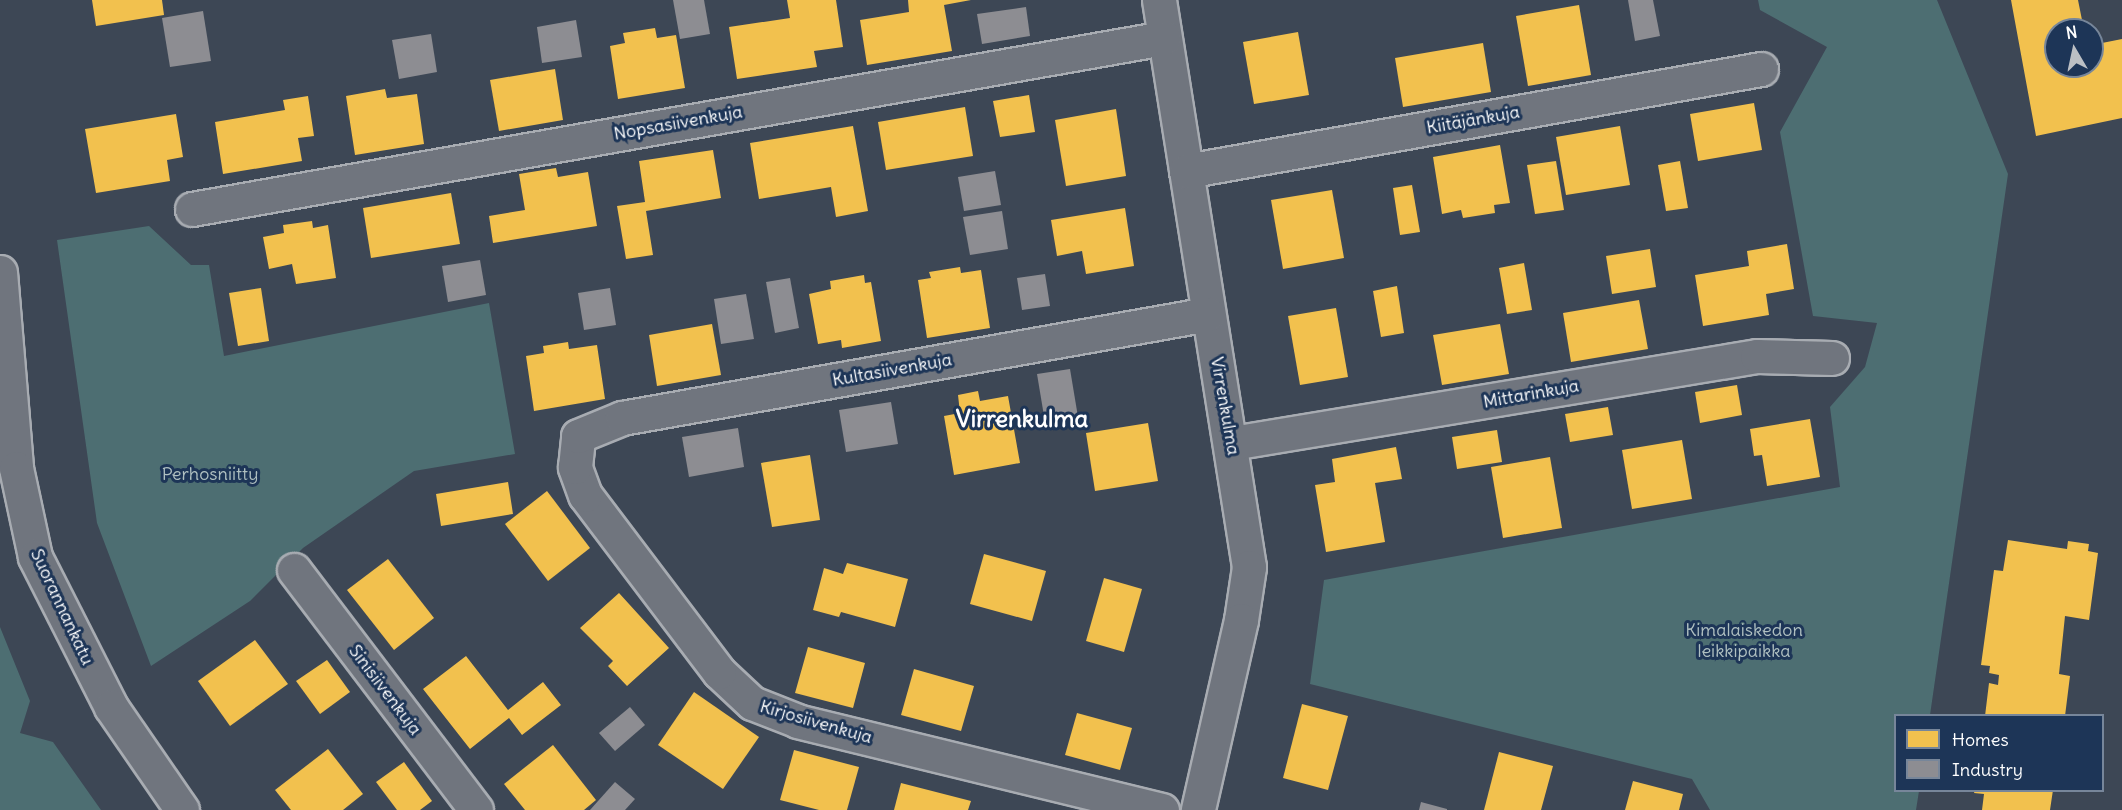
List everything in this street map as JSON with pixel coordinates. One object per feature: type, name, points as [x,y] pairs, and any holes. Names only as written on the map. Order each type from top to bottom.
[{"type":"street","name":"Virrenkulma","points":[[1159,0],[1208,314],[1232,443],[1249,567],[1241,620],[1198,810]]},
{"type":"street","name":"Nopsasiivenkuja","points":[[192,209],[1164,38]]},
{"type":"street","name":"Kiitäjänkuja","points":[[1186,171],[1761,69]]},
{"type":"street","name":"Suorannankatu","points":[[0,272],[16,468],[35,557],[111,707],[182,810]]},
{"type":"street","name":"Kultasiivenkuja","points":[[578,436],[622,418],[1208,314]]},
{"type":"street","name":"Mittarinkuja","points":[[1232,443],[1757,356],[1832,358]]},
{"type":"street","name":"Kirjosiivenkuja","points":[[578,436],[575,467],[585,495],[719,672],[752,703],[798,721],[1162,810]]},
{"type":"street","name":"Sinisiivenkuja","points":[[294,570],[476,810]]},
{"type":"green space","name":"Kimalaiskedon leikkipaikka","points":[[1758,0],[1937,0],[2008,174],[1930,714],[1894,714],[1894,792],[1919,792],[1916,810],[1710,810],[1692,779],[1310,684],[1324,580],[1840,487],[1830,407],[1865,367],[1877,323],[1813,316],[1780,132],[1827,47],[1760,10]]},
{"type":"green space","name":"Perhosniitty","points":[[149,226],[191,265],[209,265],[224,356],[489,303],[515,454],[414,471],[303,548],[250,601],[151,666],[97,523],[57,240]]},
{"type":"green space","points":[[0,627],[30,701],[20,733],[53,742],[101,810],[0,810]]},
{"type":"building: Homes","points":[[92,0],[162,0],[164,15],[96,26]]},
{"type":"building: Homes","points":[[787,0],[836,0],[843,47],[814,51],[817,67],[737,79],[729,27],[790,18]]},
{"type":"building: Homes","points":[[908,0],[971,0],[944,5],[952,51],[867,65],[860,20],[909,12]]},
{"type":"building: Homes","points":[[2011,0],[2078,0],[2082,18],[2044,18],[2044,78],[2104,78],[2104,43],[2122,39],[2122,118],[2036,136]]},
{"type":"building: Homes","points":[[1579,5],[1591,75],[1528,86],[1516,16]]},
{"type":"building: Homes","points":[[655,28],[657,38],[676,35],[685,88],[618,99],[610,46],[625,43],[623,33]]},
{"type":"building: Homes","points":[[1298,32],[1309,95],[1254,104],[1243,42]]},
{"type":"building: Homes","points":[[1483,43],[1491,92],[1403,107],[1395,58]]},
{"type":"building: Homes","points":[[555,69],[563,120],[499,131],[490,80]]},
{"type":"building: Homes","points":[[385,89],[387,98],[417,94],[424,144],[355,155],[346,96]]},
{"type":"building: Homes","points":[[1029,95],[1035,132],[1000,137],[993,101]]},
{"type":"building: Homes","points":[[308,96],[314,136],[298,138],[302,161],[223,174],[215,122],[285,110],[283,100]]},
{"type":"building: Homes","points":[[1754,103],[1762,150],[1698,161],[1690,114]]},
{"type":"building: Homes","points":[[965,107],[973,156],[886,170],[878,122]]},
{"type":"building: Homes","points":[[1116,109],[1126,176],[1066,186],[1055,120]]},
{"type":"building: Homes","points":[[176,114],[183,157],[167,160],[170,181],[96,193],[85,129]]},
{"type":"building: Homes","points":[[853,126],[868,211],[836,217],[831,187],[759,199],[750,143]]},
{"type":"building: Homes","points":[[1620,126],[1630,185],[1566,195],[1556,137]]},
{"type":"building: Homes","points":[[1500,145],[1510,203],[1494,205],[1495,213],[1463,218],[1461,210],[1442,214],[1433,157]]},
{"type":"building: Homes","points":[[713,150],[721,198],[646,211],[653,255],[626,259],[617,206],[645,202],[639,161]]},
{"type":"building: Homes","points":[[1556,161],[1564,210],[1535,214],[1527,165]]},
{"type":"building: Homes","points":[[1680,161],[1688,208],[1666,211],[1658,165]]},
{"type":"building: Homes","points":[[556,168],[558,177],[588,172],[597,226],[493,243],[489,216],[525,210],[519,174]]},
{"type":"building: Homes","points":[[1412,185],[1420,232],[1400,235],[1393,188]]},
{"type":"building: Homes","points":[[1332,190],[1344,258],[1283,269],[1271,200]]},
{"type":"building: Homes","points":[[451,193],[460,244],[371,258],[363,208]]},
{"type":"building: Homes","points":[[1125,208],[1134,266],[1086,274],[1082,251],[1057,256],[1051,220]]},
{"type":"building: Homes","points":[[312,221],[313,228],[328,225],[336,278],[296,284],[292,264],[269,269],[263,237],[284,233],[283,225]]},
{"type":"building: Homes","points":[[1787,244],[1794,289],[1766,294],[1769,315],[1703,326],[1695,275],[1749,266],[1747,251]]},
{"type":"building: Homes","points":[[1650,249],[1656,287],[1612,294],[1606,256]]},
{"type":"building: Homes","points":[[1524,263],[1532,310],[1507,314],[1499,268]]},
{"type":"building: Homes","points":[[960,267],[961,273],[981,270],[990,328],[927,338],[918,280],[931,278],[929,272]]},
{"type":"building: Homes","points":[[864,275],[865,283],[871,282],[881,341],[842,348],[841,340],[818,344],[809,294],[831,289],[830,281]]},
{"type":"building: Homes","points":[[1397,286],[1404,333],[1381,337],[1373,291]]},
{"type":"building: Homes","points":[[261,288],[269,341],[238,346],[229,293]]},
{"type":"building: Homes","points":[[1639,300],[1648,349],[1571,362],[1563,313]]},
{"type":"building: Homes","points":[[1336,308],[1348,377],[1300,385],[1288,316]]},
{"type":"building: Homes","points":[[712,324],[721,375],[657,386],[649,335]]},
{"type":"building: Homes","points":[[1500,324],[1509,374],[1442,385],[1433,335]]},
{"type":"building: Homes","points":[[568,342],[569,349],[597,345],[605,399],[534,411],[526,356],[544,353],[543,346]]},
{"type":"building: Homes","points":[[1737,385],[1742,415],[1700,423],[1695,392]]},
{"type":"building: Homes","points":[[978,391],[980,401],[1008,396],[1020,463],[954,475],[944,416],[960,413],[958,395]]},
{"type":"building: Homes","points":[[1608,407],[1613,435],[1570,442],[1565,414]]},
{"type":"building: Homes","points":[[1810,419],[1820,477],[1767,486],[1762,455],[1754,456],[1750,429]]},
{"type":"building: Homes","points":[[1148,423],[1158,481],[1095,491],[1086,433]]},
{"type":"building: Homes","points":[[1497,430],[1502,462],[1457,469],[1452,437]]},
{"type":"building: Homes","points":[[1682,440],[1692,499],[1632,509],[1622,450]]},
{"type":"building: Homes","points":[[1396,447],[1402,479],[1375,483],[1385,542],[1326,552],[1315,485],[1335,482],[1332,459]]},
{"type":"building: Homes","points":[[810,455],[820,520],[772,527],[761,463]]},
{"type":"building: Homes","points":[[1550,457],[1562,528],[1503,538],[1491,467]]},
{"type":"building: Homes","points":[[508,482],[513,514],[441,526],[436,494]]},
{"type":"building: Homes","points":[[547,491],[590,548],[548,581],[505,524]]},
{"type":"building: Homes","points":[[2008,540],[2067,549],[2068,541],[2089,544],[2088,551],[2098,553],[2089,620],[2065,616],[2059,674],[2070,676],[2065,714],[1985,714],[1989,683],[1998,685],[1999,675],[1989,673],[1990,666],[1981,665],[1994,570],[2003,571]]},
{"type":"building: Homes","points":[[984,554],[1046,571],[1032,621],[970,604]]},
{"type":"building: Homes","points":[[388,559],[434,618],[394,650],[347,590]]},
{"type":"building: Homes","points":[[847,563],[908,579],[895,627],[841,612],[839,617],[813,610],[824,568],[843,574]]},
{"type":"building: Homes","points":[[1104,578],[1142,589],[1124,652],[1086,641]]},
{"type":"building: Homes","points":[[619,593],[669,648],[627,686],[608,666],[613,661],[580,628]]},
{"type":"building: Homes","points":[[255,640],[288,684],[230,726],[198,681]]},
{"type":"building: Homes","points":[[808,647],[865,663],[853,708],[795,693]]},
{"type":"building: Homes","points":[[466,656],[508,710],[543,682],[561,705],[522,735],[509,718],[470,749],[423,689]]},
{"type":"building: Homes","points":[[327,660],[350,692],[320,714],[296,681]]},
{"type":"building: Homes","points":[[914,669],[974,686],[961,731],[901,715]]},
{"type":"building: Homes","points":[[694,692],[759,737],[723,789],[658,745]]},
{"type":"building: Homes","points":[[1302,704],[1348,716],[1328,790],[1283,778]]},
{"type":"building: Homes","points":[[1077,713],[1132,728],[1120,770],[1065,755]]},
{"type":"building: Homes","points":[[553,745],[596,800],[584,810],[525,810],[504,784]]},
{"type":"building: Homes","points":[[328,749],[363,794],[343,810],[291,810],[275,790]]},
{"type":"building: Homes","points":[[794,750],[859,767],[847,810],[819,810],[780,800]]},
{"type":"building: Homes","points":[[1499,752],[1553,766],[1541,810],[1484,810]]},
{"type":"building: Homes","points":[[404,762],[432,801],[420,810],[397,810],[376,782]]},
{"type":"building: Homes","points":[[1633,781],[1683,794],[1679,810],[1625,810]]},
{"type":"building: Homes","points":[[901,783],[971,801],[968,810],[894,810]]},
{"type":"building: Homes","points":[[2053,792],[2050,810],[1982,810],[1984,794],[1974,793]]},
{"type":"building: Industry","points":[[673,0],[704,0],[710,34],[680,39]]},
{"type":"building: Industry","points":[[1628,0],[1653,0],[1660,36],[1635,41]]},
{"type":"building: Industry","points":[[1026,7],[1030,36],[982,44],[977,14]]},
{"type":"building: Industry","points":[[203,11],[211,61],[170,67],[162,18]]},
{"type":"building: Industry","points":[[576,20],[582,57],[542,63],[537,27]]},
{"type":"building: Industry","points":[[431,34],[437,72],[399,79],[392,40]]},
{"type":"building: Industry","points":[[995,171],[1001,205],[964,211],[958,177]]},
{"type":"building: Industry","points":[[1002,211],[1008,249],[970,255],[963,217]]},
{"type":"building: Industry","points":[[480,260],[486,295],[448,302],[442,266]]},
{"type":"building: Industry","points":[[1045,274],[1050,306],[1022,310],[1017,278]]},
{"type":"building: Industry","points":[[790,278],[799,328],[775,333],[766,282]]},
{"type":"building: Industry","points":[[610,288],[616,325],[584,330],[578,293]]},
{"type":"building: Industry","points":[[746,294],[754,339],[721,344],[714,299]]},
{"type":"building: Industry","points":[[1070,369],[1078,417],[1045,422],[1037,374]]},
{"type":"building: Industry","points":[[891,402],[898,444],[846,452],[839,410]]},
{"type":"building: Industry","points":[[738,428],[744,467],[689,477],[682,437]]},
{"type":"building: Industry","points":[[630,707],[645,725],[615,751],[599,733]]},
{"type":"building: Industry","points":[[615,782],[635,799],[625,810],[590,810]]},
{"type":"building: Industry","points":[[1421,802],[1447,809],[1447,810],[1419,810]]},
{"type":"district","name":"Virrenkulma","points":[[1022,419]]}]
